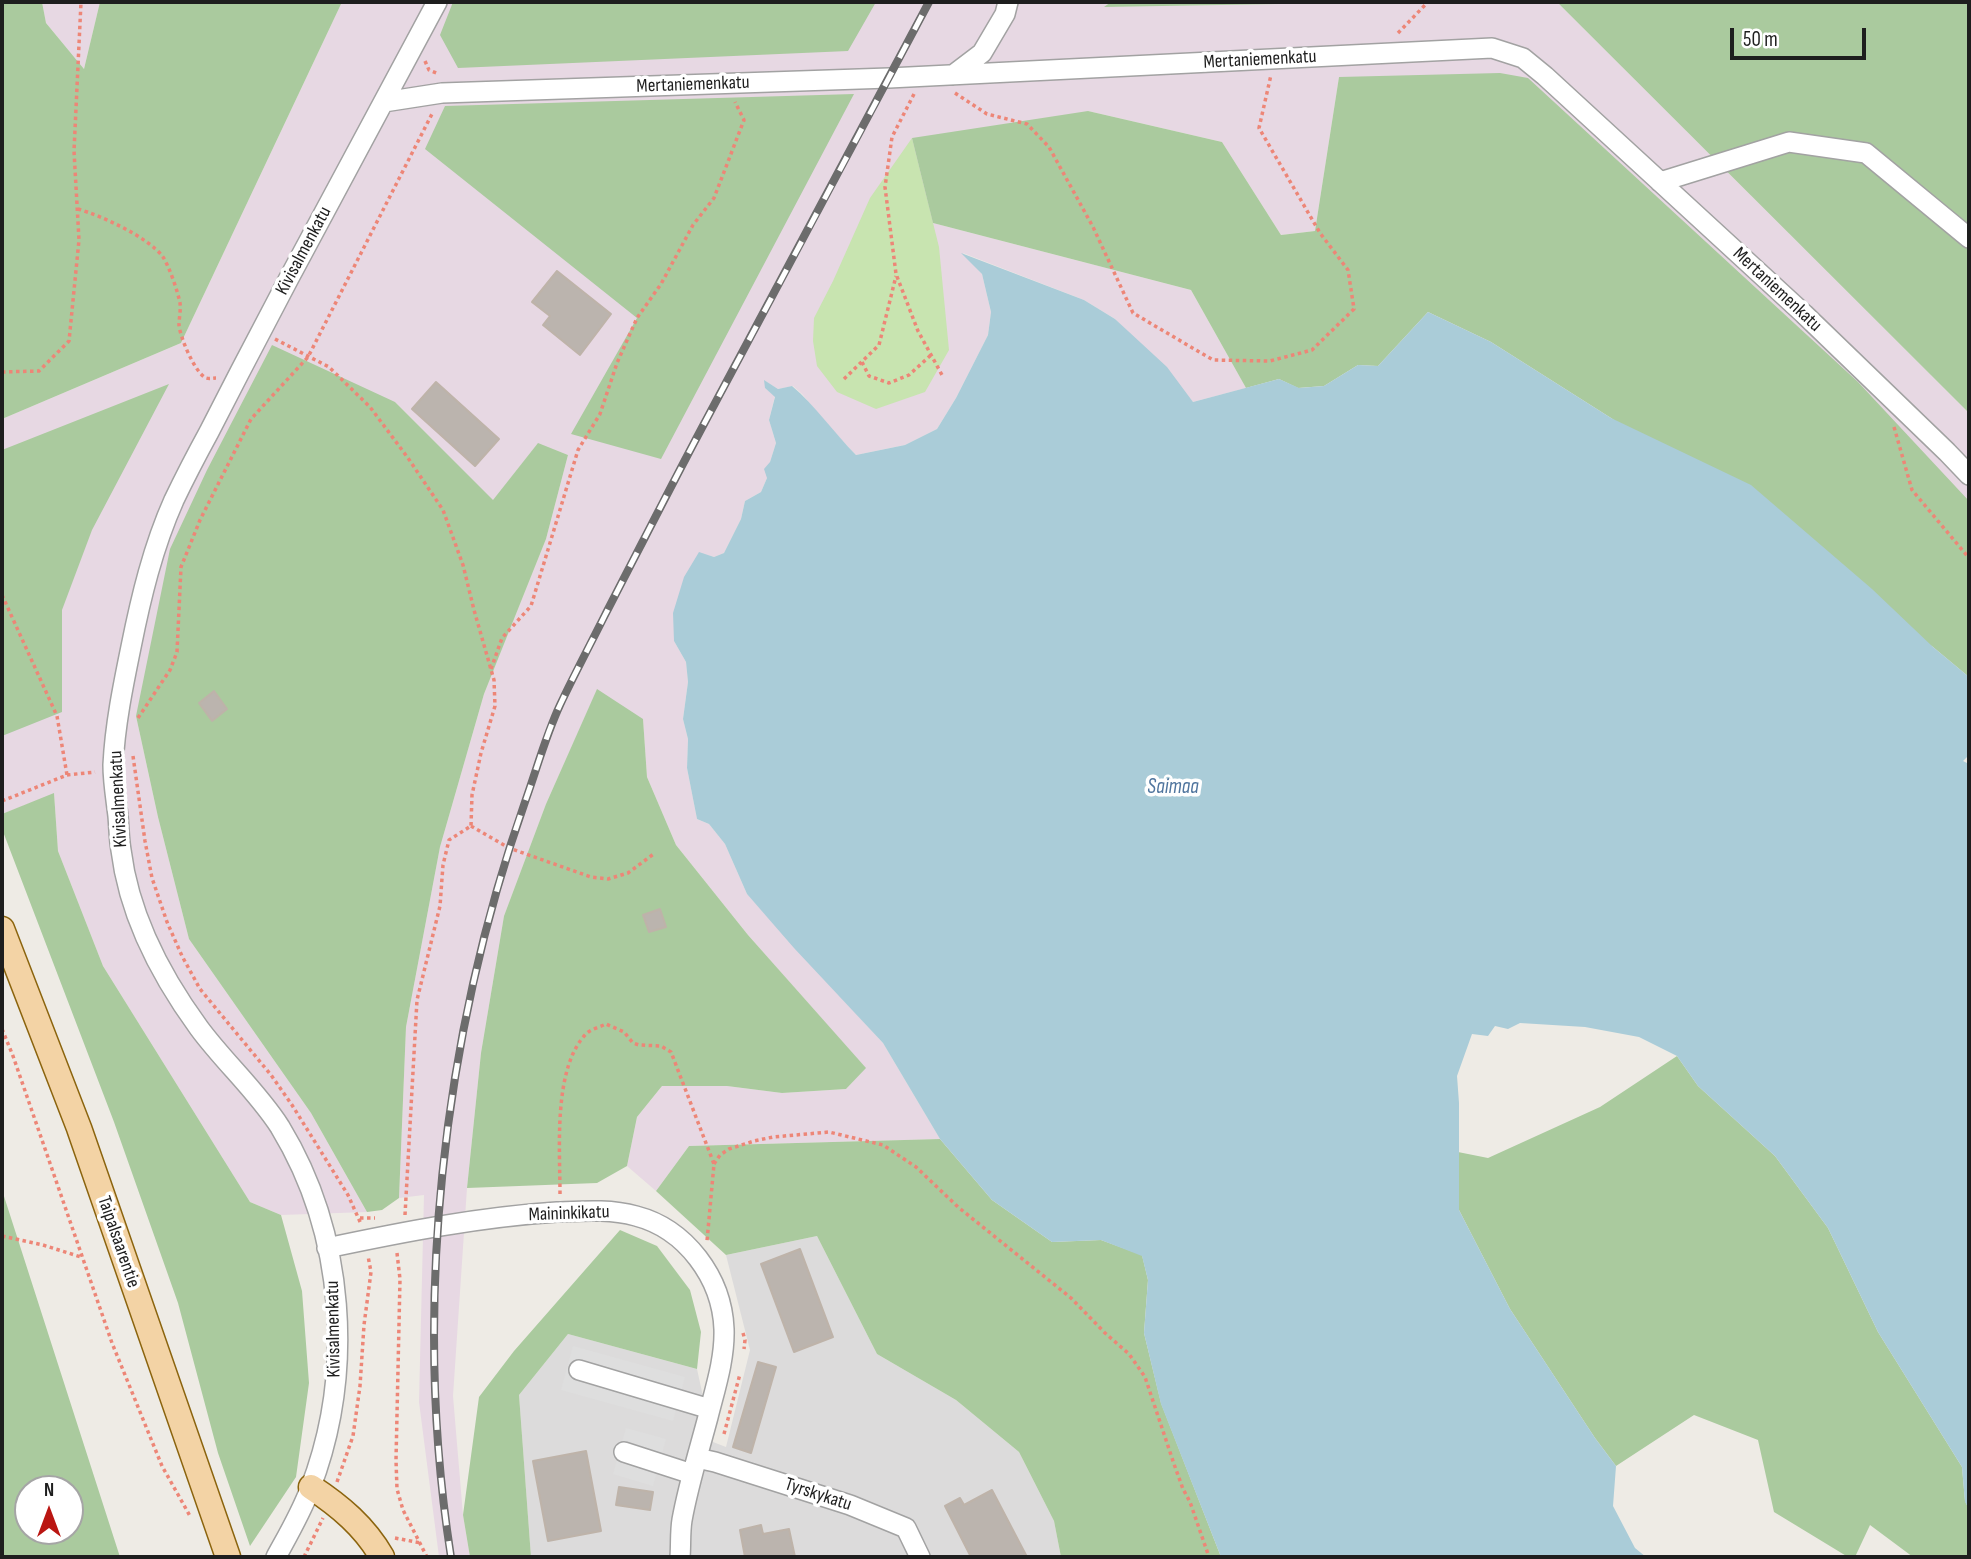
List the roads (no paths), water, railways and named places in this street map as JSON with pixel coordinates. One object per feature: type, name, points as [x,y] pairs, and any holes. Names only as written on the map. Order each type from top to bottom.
[{"type":"main road","name":"Taipalsaarentie","points":[[2,929],[79,1128],[226,1551]]},
{"type":"main road","points":[[311,1487],[331,1500],[366,1532],[382,1557]]},
{"type":"street","name":"Kivisalmenkatu","points":[[276,1557],[297,1520],[311,1487],[334,1400],[338,1357],[334,1280],[315,1204],[299,1162],[256,1094],[201,1032],[149,947],[129,890],[121,851],[113,769],[117,717],[142,593],[174,500],[437,2]]},
{"type":"street","points":[[939,76],[982,53],[1005,14],[1008,2]]},
{"type":"street","name":"Mertaniemenkatu","points":[[384,102],[442,93],[939,76],[1492,48],[1523,58],[1804,314],[1969,475]]},
{"type":"street","points":[[1660,182],[1789,142],[1866,152],[1969,238]]},
{"type":"street","name":"Maininkikatu","points":[[327,1248],[400,1226],[596,1210],[638,1216],[677,1237],[695,1253],[708,1271],[717,1293],[724,1327],[722,1357],[710,1409],[702,1464],[682,1523],[681,1557]]},
{"type":"street","points":[[579,1370],[710,1409]]},
{"type":"street","name":"Tyrskykatu","points":[[624,1452],[702,1464],[850,1505],[906,1528],[920,1557]]},
{"type":"water","name":"Saimaa","points":[[961,253],[1084,300],[1115,319],[1167,367],[1193,402],[1279,379],[1299,388],[1324,386],[1358,365],[1378,366],[1428,312],[1491,342],[1611,418],[1751,485],[1969,677],[1969,755],[1963,761],[1969,764],[1969,1509],[1965,1502],[1962,1467],[1878,1332],[1828,1228],[1775,1156],[1698,1086],[1677,1056],[1639,1037],[1585,1027],[1520,1023],[1508,1029],[1495,1026],[1488,1036],[1472,1034],[1457,1076],[1459,1210],[1510,1309],[1616,1466],[1613,1506],[1635,1548],[1646,1557],[1221,1557],[1161,1404],[1144,1333],[1148,1280],[1142,1256],[1101,1240],[1052,1242],[992,1200],[940,1139],[883,1043],[747,894],[725,844],[709,824],[697,819],[687,768],[688,739],[683,719],[688,682],[686,662],[674,641],[673,613],[684,577],[699,552],[714,557],[724,553],[741,519],[745,501],[761,492],[767,478],[764,469],[770,462],[776,443],[769,420],[775,397],[765,388],[764,380],[778,389],[792,386],[856,455],[905,445],[937,429],[988,335],[991,312],[982,274]]},
{"type":"railway","points":[[451,1557],[440,1463],[434,1367],[435,1270],[442,1174],[455,1078],[473,983],[497,890],[546,740],[565,694],[692,446],[929,2]]}]
